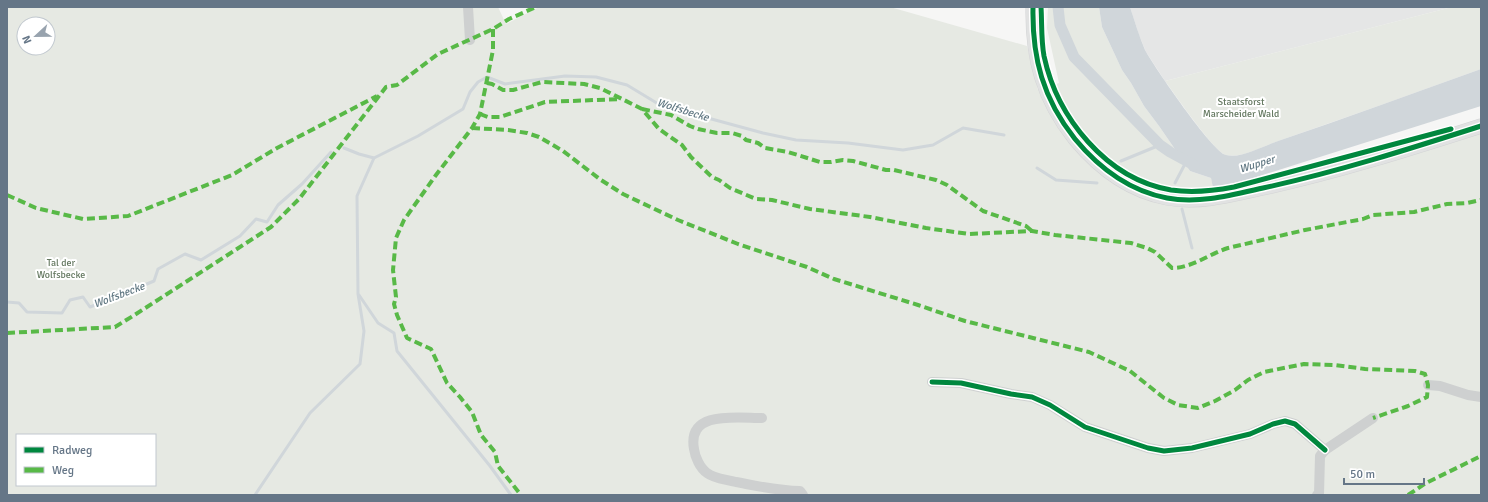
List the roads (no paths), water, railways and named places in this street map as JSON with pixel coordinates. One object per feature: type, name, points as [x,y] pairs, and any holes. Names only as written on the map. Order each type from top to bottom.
[{"type":"main road","points":[[1033,7],[1036,56],[1042,82],[1058,115],[1081,145],[1102,167],[1127,184],[1150,194],[1168,198],[1189,200],[1213,198],[1251,191],[1311,178],[1481,126]]},
{"type":"street","points":[[468,7],[470,40]]},
{"type":"street","points":[[932,382],[961,383],[1032,397],[1050,405],[1085,427],[1148,448],[1164,451],[1192,448],[1215,443],[1250,434],[1273,424],[1285,421],[1295,424],[1325,450]]},
{"type":"street","points":[[1428,385],[1440,386],[1468,395],[1481,397]]},
{"type":"street","points":[[762,418],[717,418],[706,421],[697,426],[693,437],[694,450],[699,463],[705,472],[715,478],[780,491],[800,491],[803,495]]},
{"type":"street","points":[[1317,495],[1319,494],[1320,456],[1325,450],[1373,418]]},
{"type":"water","name":"Wupper","points":[[1099,7],[1130,7],[1143,45],[1150,59],[1197,125],[1219,151],[1226,155],[1232,156],[1245,154],[1481,69],[1481,106],[1250,179],[1213,188],[1211,178],[1190,171],[1144,106],[1122,70],[1102,27]]},
{"type":"waterway","points":[[1058,7],[1060,25],[1074,57],[1160,145],[1194,165]]},
{"type":"waterway","name":"Wolfsbecke","points":[[344,148],[374,158],[418,136],[463,109],[470,92],[478,82],[487,77],[505,84],[565,76],[596,77],[627,85],[660,105],[763,133],[796,140],[848,143],[903,150],[933,145],[963,128],[1004,135]]},
{"type":"waterway","points":[[1121,161],[1160,145]]},
{"type":"waterway","name":"Wolfsbecke","points":[[7,302],[19,303],[27,312],[62,313],[70,300],[83,297],[90,307],[154,281],[158,269],[185,254],[201,260],[240,236],[256,219],[267,222],[278,205],[302,184],[331,152]]},
{"type":"waterway","points":[[255,495],[310,413],[360,364],[364,331],[358,294],[357,196],[374,158]]},
{"type":"waterway","points":[[1175,183],[1186,162]]},
{"type":"waterway","points":[[1037,168],[1056,180],[1097,183]]},
{"type":"waterway","points":[[1182,209],[1192,248]]},
{"type":"waterway","points":[[359,295],[378,323],[394,333],[397,351],[490,466],[511,495]]},
{"type":"park label","name":"Staatsforst Marscheider Wald","points":[[1241,108]]},
{"type":"park label","name":"Tal der Wolfsbecke","points":[[61,268]]}]
